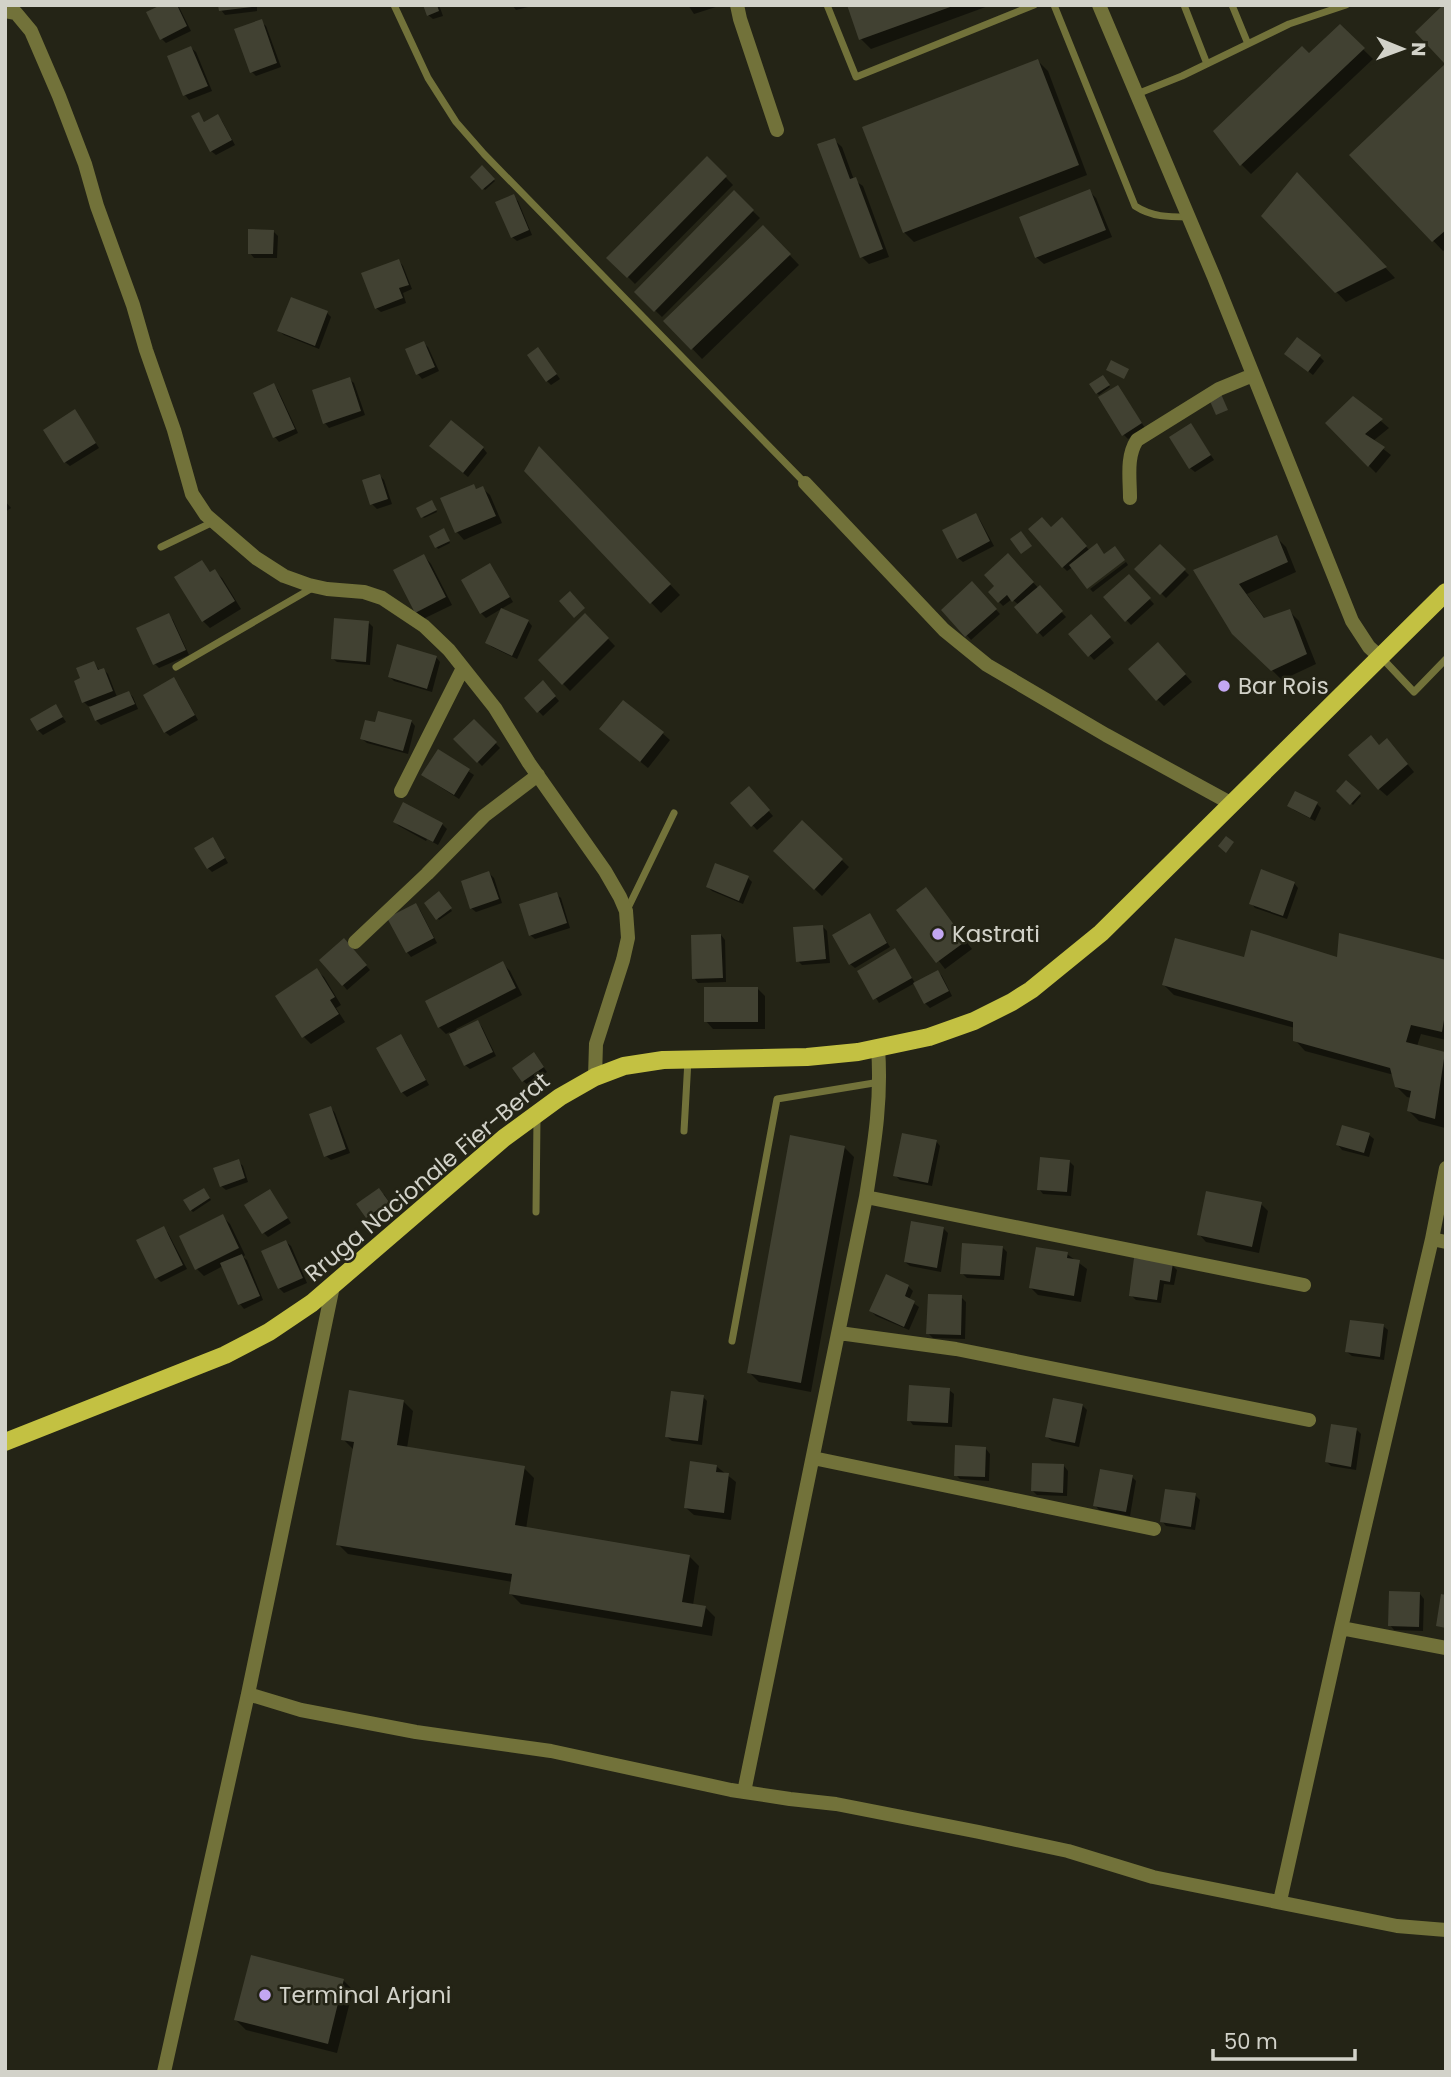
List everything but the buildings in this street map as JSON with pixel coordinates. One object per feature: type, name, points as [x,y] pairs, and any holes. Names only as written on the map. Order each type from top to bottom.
[{"type":"main road","name":"Rruga Nacionale Fier-Berat","points":[[5,1442],[236,1349],[269,1332],[333,1286],[504,1138],[577,1086],[595,1077],[640,1063],[663,1060],[832,1056],[878,1048],[929,1037],[974,1021],[1031,990],[1101,933],[1446,592]]},
{"type":"street","points":[[737,5],[778,130]]},
{"type":"street","points":[[1099,5],[1253,374],[1352,621],[1368,647],[1380,657]]},
{"type":"street","points":[[5,10],[16,13],[31,31],[59,96],[133,305],[192,494],[206,515],[256,558],[284,576],[314,587],[364,592],[382,598],[424,626],[495,708],[605,872],[626,911],[628,938],[596,1044],[595,1077]]},
{"type":"street","points":[[1130,498],[1129,463],[1131,449],[1137,440],[1219,388],[1253,374]]},
{"type":"street","points":[[805,484],[944,630],[987,665],[1106,735],[1232,804]]},
{"type":"street","points":[[401,791],[463,668]]},
{"type":"street","points":[[355,942],[484,816],[538,775]]},
{"type":"street","points":[[744,1792],[866,1197],[881,1082],[878,1048]]},
{"type":"street","points":[[1280,1902],[1341,1628],[1439,1241],[1446,1168]]},
{"type":"street","points":[[866,1197],[1304,1285]]},
{"type":"street","points":[[164,2072],[248,1694],[333,1286]]},
{"type":"street","points":[[839,1333],[956,1349],[1309,1420]]},
{"type":"street","points":[[813,1458],[1154,1529]]},
{"type":"street","points":[[1341,1628],[1446,1648]]},
{"type":"street","points":[[248,1694],[301,1710],[416,1732],[551,1751],[744,1792],[835,1804],[979,1832],[1068,1851],[1153,1877],[1397,1926],[1446,1930]]},
{"type":"lane","points":[[394,5],[428,78],[456,122],[805,484]]},
{"type":"lane","points":[[827,5],[856,77],[1034,5]]},
{"type":"lane","points":[[1054,5],[1135,206],[1158,216],[1188,217]]},
{"type":"lane","points":[[1184,5],[1207,64]]},
{"type":"lane","points":[[1232,5],[1248,44]]},
{"type":"lane","points":[[1137,94],[1182,76],[1289,24],[1346,5]]},
{"type":"lane","points":[[161,547],[213,522]]},
{"type":"lane","points":[[176,667],[314,587]]},
{"type":"lane","points":[[1380,657],[1414,692],[1446,659]]},
{"type":"lane","points":[[626,911],[674,813]]},
{"type":"lane","points":[[684,1131],[688,1059]]},
{"type":"lane","points":[[732,1341],[777,1099],[881,1082]]},
{"type":"lane","points":[[536,1212],[537,1113]]},
{"type":"place","name":"Bar Rois","points":[[1224,686]]},
{"type":"place","name":"Kastrati","points":[[938,934]]},
{"type":"place","name":"Terminal Arjani","points":[[265,1995]]}]
